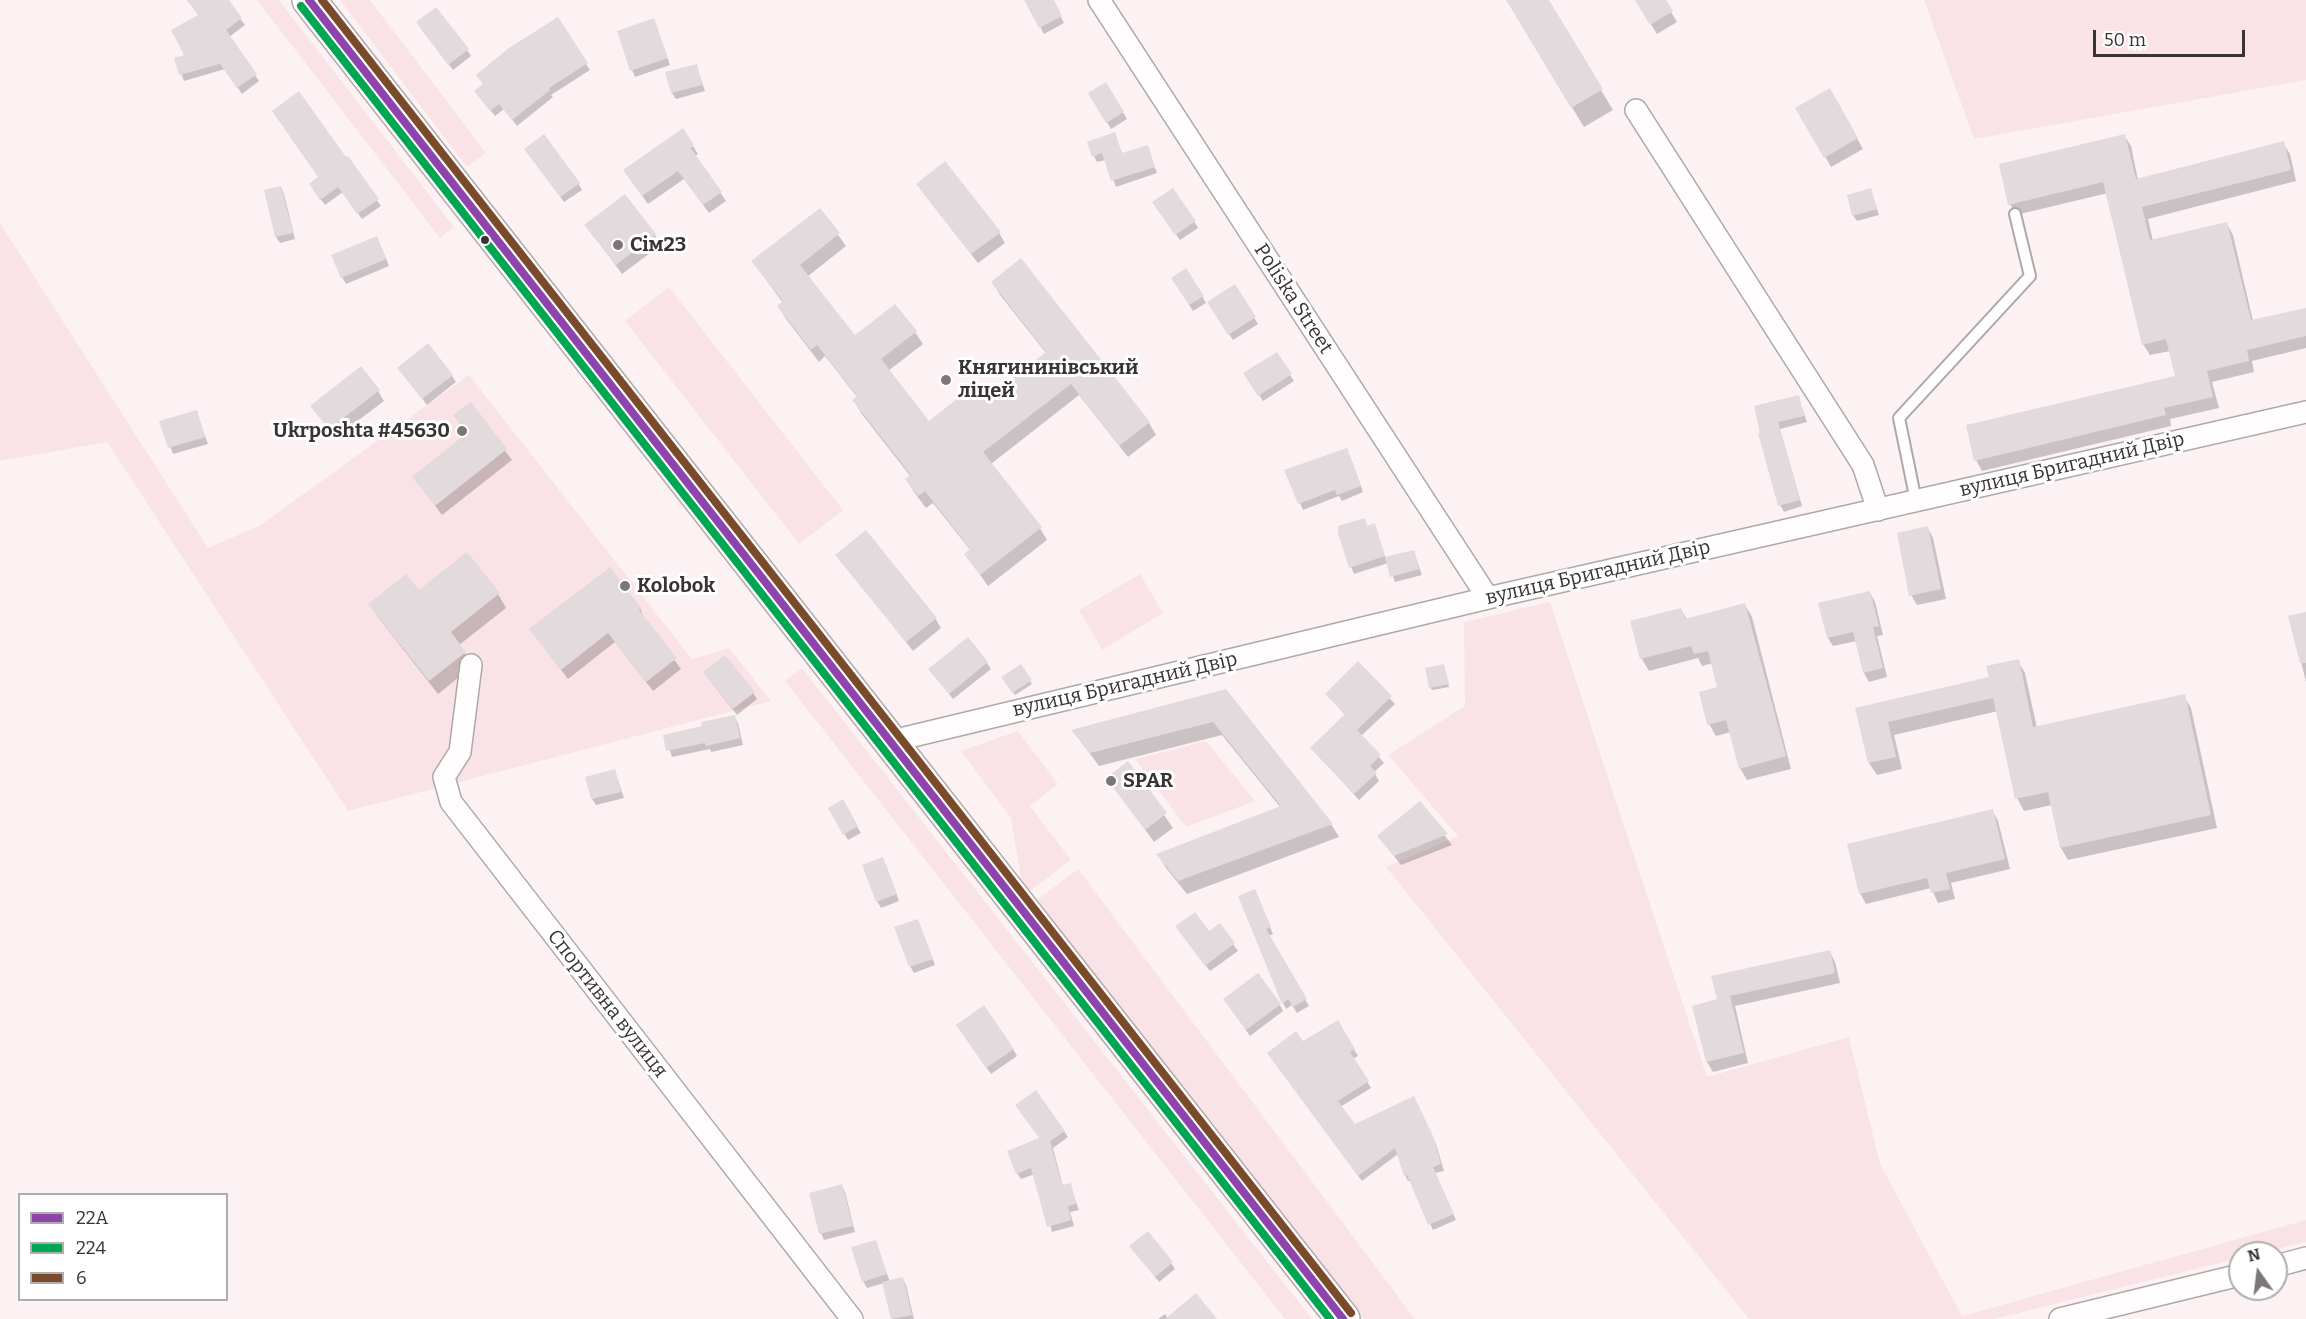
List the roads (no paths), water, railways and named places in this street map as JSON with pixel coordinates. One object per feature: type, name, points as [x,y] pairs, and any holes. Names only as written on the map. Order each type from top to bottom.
[{"type":"main road","points":[[309,0],[1343,1319]]},
{"type":"street","name":"Poliska Street","points":[[1099,0],[1488,598]]},
{"type":"street","points":[[1636,110],[1863,465],[1878,510]]},
{"type":"street","name":"вулиця Бригадний Двір","points":[[892,741],[1488,598],[2306,412]]},
{"type":"street","name":"Спортивна вулиця","points":[[471,665],[460,752],[444,777],[451,802],[852,1319]]},
{"type":"street","points":[[2288,1263],[2306,1258]]},
{"type":"street","points":[[2060,1319],[2091,1316],[2228,1278]]},
{"type":"lane","points":[[1916,501],[1899,418],[2030,276],[2015,214]]},
{"type":"place","name":"Сім23","points":[[618,245]]},
{"type":"place","name":"Княгининівський ліцей","points":[[946,380]]},
{"type":"place","name":"Ukrposhta #45630","points":[[462,431]]},
{"type":"place","name":"Kolobok","points":[[625,586]]},
{"type":"place","name":"SPAR","points":[[1111,781]]}]
